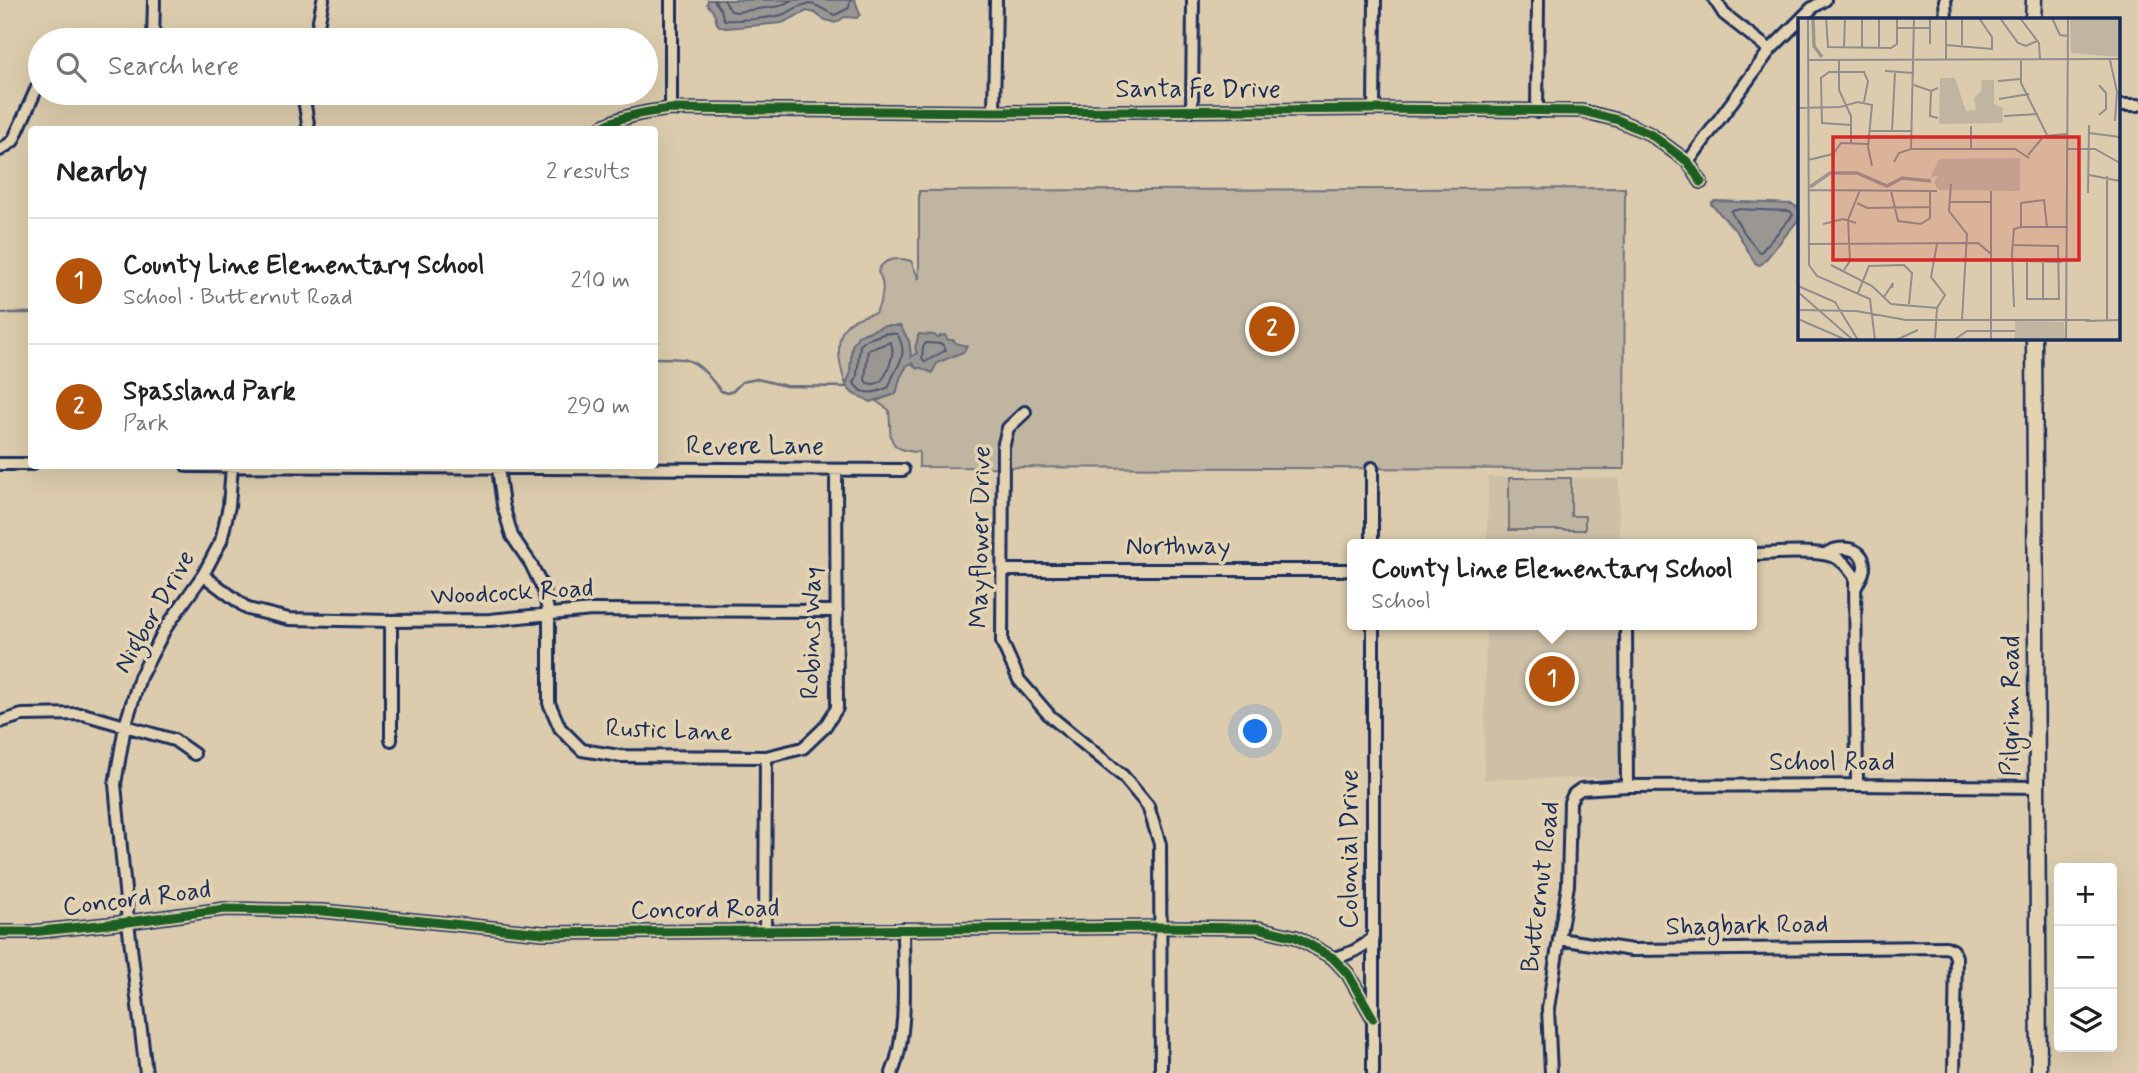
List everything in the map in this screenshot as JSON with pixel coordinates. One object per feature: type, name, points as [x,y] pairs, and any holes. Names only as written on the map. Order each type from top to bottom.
[{"type":"street","points":[[153,28],[154,0]]},
{"type":"street","points":[[317,28],[323,0]]},
{"type":"street","points":[[671,0],[671,109]]},
{"type":"street","points":[[994,112],[996,0]]},
{"type":"street","points":[[1192,111],[1193,0]]},
{"type":"street","points":[[1374,109],[1375,0]]},
{"type":"street","points":[[1537,112],[1538,0]]},
{"type":"street","points":[[1715,0],[1724,14],[1770,50]]},
{"type":"street","points":[[1801,18],[1825,0]]},
{"type":"street","points":[[1945,0],[1946,18]]},
{"type":"street","points":[[2034,0],[2034,18]]},
{"type":"street","points":[[1688,162],[1770,50],[1798,21]]},
{"type":"street","points":[[0,150],[13,141],[29,105]]},
{"type":"street","points":[[305,105],[308,126]]},
{"type":"street","points":[[2120,105],[2138,105]]},
{"type":"street","name":"Santa Fe Drive","points":[[603,126],[639,113],[671,109],[994,112],[1374,109],[1582,111],[1618,120],[1650,134],[1688,162],[1701,182]]},
{"type":"street","name":"Pilgrim Road","points":[[2034,340],[2039,1073]]},
{"type":"street","name":"Mayflower Drive","points":[[1025,412],[1008,428],[1004,439],[1002,642],[1019,680],[1050,716],[1123,776],[1147,806],[1160,844],[1161,1073]]},
{"type":"street","points":[[0,464],[28,464]]},
{"type":"street","points":[[1372,468],[1373,539]]},
{"type":"street","name":"Nigbor Drive","points":[[146,1073],[115,784],[125,726],[140,677],[165,629],[203,575],[221,541],[229,506],[232,469]]},
{"type":"street","name":"Rustic Lane","points":[[498,469],[503,505],[512,536],[531,564],[544,592],[549,616],[549,703],[560,729],[582,750],[619,756],[766,757]]},
{"type":"street","name":"Revere Lane","points":[[658,469],[903,470]]},
{"type":"street","name":"Robins Way","points":[[766,757],[803,748],[824,729],[837,708],[836,470]]},
{"type":"street","points":[[1757,554],[1828,553],[1845,547],[1852,549],[1862,557],[1864,563],[1856,589]]},
{"type":"street","points":[[1828,553],[1847,565],[1854,577],[1856,589],[1857,785]]},
{"type":"street","name":"Northway","points":[[1003,570],[1347,570]]},
{"type":"street","name":"Woodcock Road","points":[[203,575],[248,609],[289,619],[490,621],[592,610],[837,611]]},
{"type":"street","points":[[391,621],[391,740]]},
{"type":"street","name":"Colonial Drive","points":[[1373,630],[1373,1073]]},
{"type":"street","points":[[1626,630],[1626,786]]},
{"type":"street","points":[[0,722],[22,715],[83,714],[174,740],[194,754]]},
{"type":"street","points":[[765,930],[766,757]]},
{"type":"street","name":"School Road","points":[[1626,786],[2037,787]]},
{"type":"street","name":"Butternut Road","points":[[1551,1073],[1548,1009],[1568,885],[1570,802],[1574,794],[1581,789],[1626,786]]},
{"type":"street","name":"Concord Road","points":[[0,932],[32,932],[225,909],[323,911],[544,933],[1258,928],[1296,936],[1333,958],[1348,974],[1373,1018]]},
{"type":"street","points":[[892,1073],[898,1060],[902,1034],[902,929]]},
{"type":"street","points":[[1333,958],[1347,955],[1373,938]]},
{"type":"street","name":"Shagbark Road","points":[[1559,939],[1632,950],[1937,946],[1952,950],[1956,957],[1954,1073]]},
{"type":"street","points":[[1373,1073],[1379,1073]]},
{"type":"shaded area","points":[[1625,188],[1624,469],[919,467],[919,452],[908,451],[895,445],[891,435],[889,410],[876,401],[896,394],[907,365],[912,363],[916,368],[917,353],[911,357],[909,341],[900,326],[884,326],[864,333],[852,346],[850,375],[846,385],[839,345],[843,330],[848,324],[857,318],[875,313],[878,308],[883,287],[878,272],[883,264],[896,259],[911,261],[919,279],[919,191]]},
{"type":"shaded area","points":[[1488,477],[1619,478],[1619,539],[1487,539]]},
{"type":"shaded area","points":[[1509,478],[1571,478],[1571,516],[1585,516],[1585,530],[1509,530]]},
{"type":"shaded area","points":[[1486,630],[1619,630],[1619,778],[1484,779]]},
{"type":"water","points":[[708,0],[855,0],[860,14],[857,18],[845,17],[835,23],[807,11],[782,23],[726,28],[718,25],[707,4]]},
{"type":"water","points":[[1712,202],[1792,204],[1798,208],[1798,220],[1759,265]]},
{"type":"water","points":[[884,326],[900,326],[909,341],[911,357],[917,353],[915,348],[919,334],[934,335],[938,338],[945,335],[948,340],[967,346],[963,352],[937,363],[932,373],[916,368],[912,363],[907,365],[896,394],[870,402],[852,393],[846,385],[850,375],[852,346],[858,336]]},
{"type":"waterway","points":[[0,313],[28,313]]},
{"type":"waterway","points":[[658,358],[693,362],[721,391],[727,393],[742,382],[757,379],[786,386],[847,387]]},
{"type":"cycle path","points":[[603,126],[642,113],[671,109],[994,112],[1374,109],[1582,111],[1618,120],[1650,134],[1688,162],[1701,182]]},
{"type":"cycle path","points":[[0,932],[32,932],[225,909],[323,911],[543,933],[1258,928],[1296,937],[1333,958],[1348,974],[1373,1018]]},
{"type":"place","name":"Spassland Park","points":[[1272,329]]},
{"type":"place","name":"County Line Elementary School","points":[[1552,679]]}]
